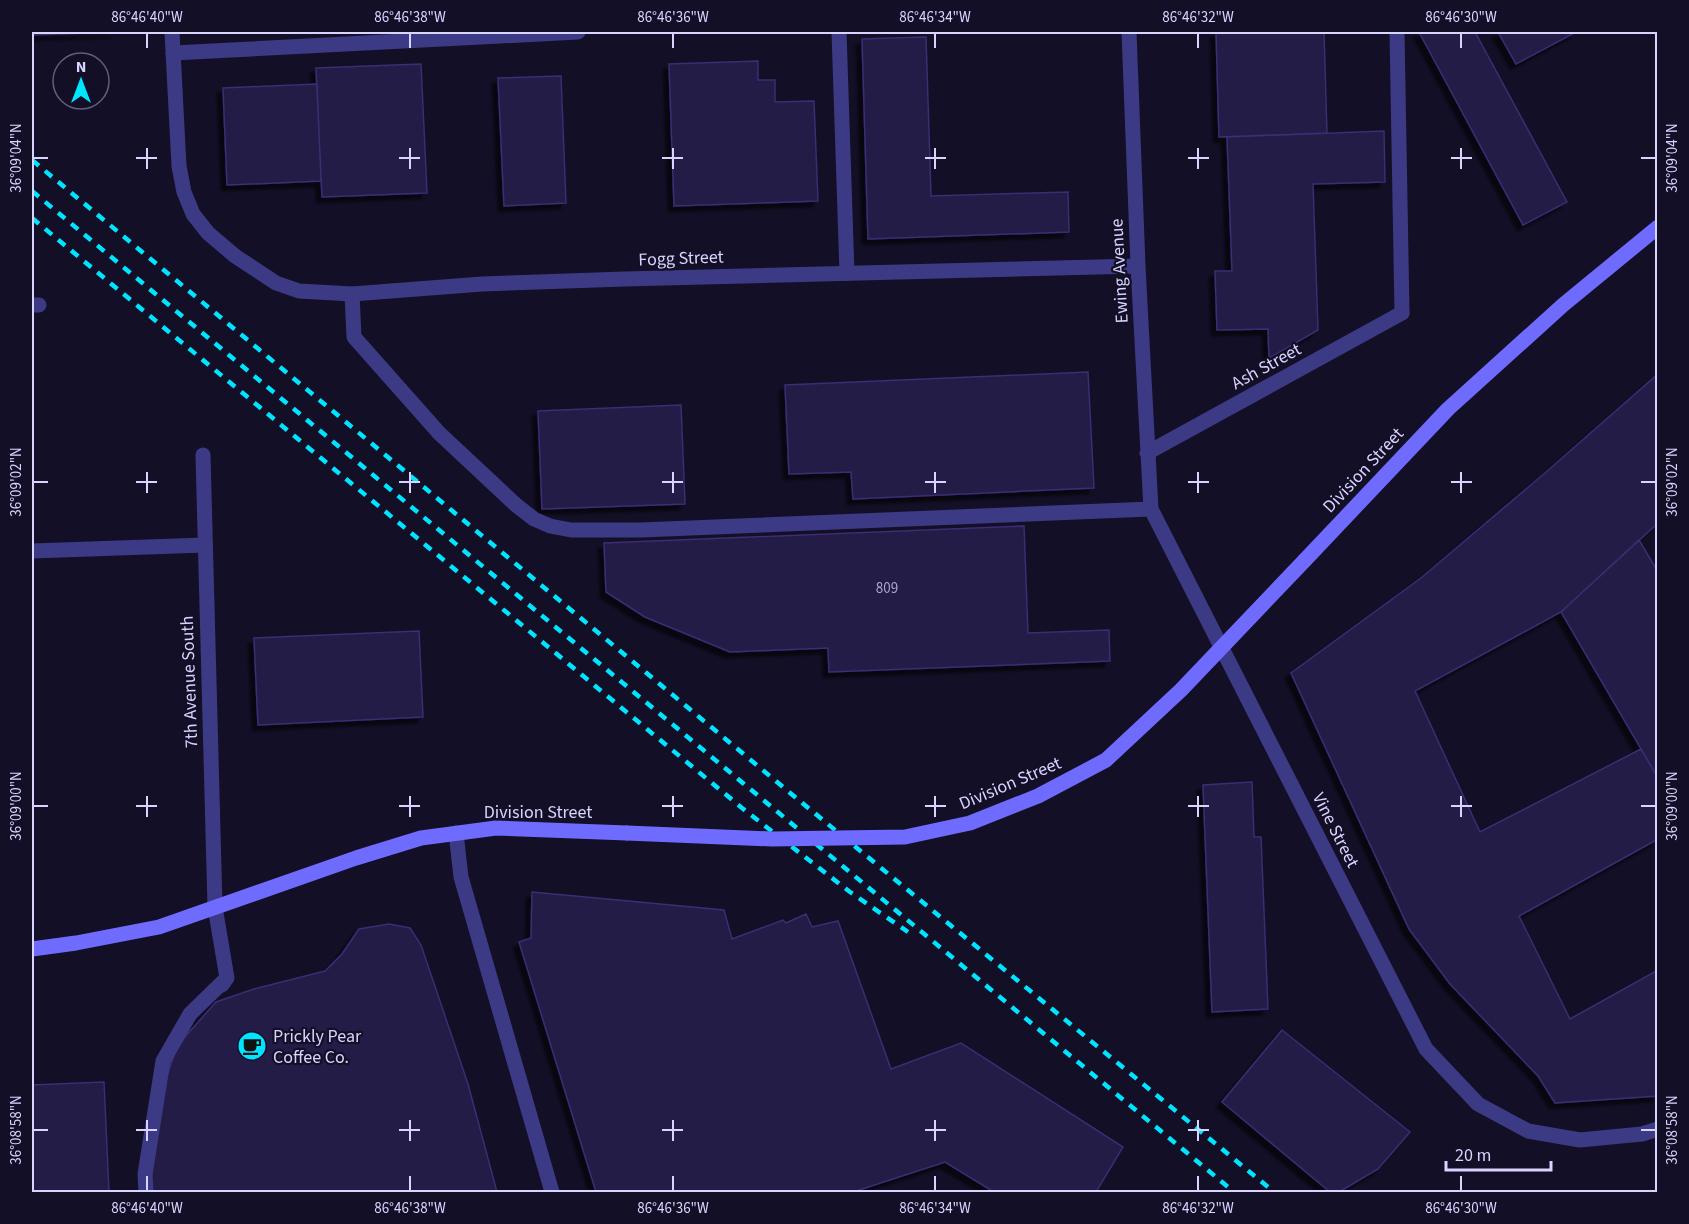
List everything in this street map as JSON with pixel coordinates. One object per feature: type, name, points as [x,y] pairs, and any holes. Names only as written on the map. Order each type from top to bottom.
[{"type":"main road","name":"Division Street","points":[[32,949],[76,944],[159,927],[356,858],[421,838],[496,828],[772,839],[905,837],[970,823],[1038,796],[1106,760],[1181,690],[1448,409],[1563,305],[1658,227]]},
{"type":"street","points":[[172,32],[173,53],[578,32]]},
{"type":"street","points":[[839,32],[847,273]]},
{"type":"street","name":"Ewing Avenue","points":[[1129,32],[1151,510]]},
{"type":"street","name":"Ash Street","points":[[1148,453],[1402,314],[1397,32]]},
{"type":"street","name":"Fogg Street","points":[[173,53],[179,166],[184,192],[193,214],[200,224],[235,256],[261,275],[287,288],[299,291],[352,294],[482,284],[1138,266]]},
{"type":"street","points":[[352,294],[354,337],[439,433],[516,505],[534,519],[550,526],[571,530],[641,530],[1151,510]]},
{"type":"street","name":"7th Avenue South","points":[[146,1192],[145,1174],[163,1061],[190,1014],[227,978],[214,907],[203,455]]},
{"type":"street","name":"Vine Street","points":[[1151,510],[1426,1049],[1478,1104],[1528,1131],[1580,1140],[1642,1134],[1658,1128]]},
{"type":"street","points":[[32,551],[205,545]]},
{"type":"street","points":[[456,833],[460,877],[552,1192]]},
{"type":"building","points":[[32,32],[117,32],[32,35]]},
{"type":"building","points":[[1216,32],[1324,32],[1327,133],[1219,137]]},
{"type":"building","points":[[1419,32],[1475,32],[1567,202],[1523,225]]},
{"type":"building","points":[[1498,32],[1576,32],[1516,64]]},
{"type":"building","points":[[926,37],[931,196],[1068,192],[1069,232],[868,239],[862,39]]},
{"type":"building","points":[[758,61],[758,80],[775,80],[775,102],[814,101],[818,201],[674,206],[669,64]]},
{"type":"building","points":[[421,64],[427,193],[322,197],[316,68]]},
{"type":"building","points":[[561,76],[566,203],[504,206],[498,78]]},
{"type":"building","points":[[317,84],[321,181],[227,185],[223,88]]},
{"type":"building","points":[[1384,131],[1385,182],[1313,184],[1318,330],[1269,358],[1268,329],[1217,330],[1215,271],[1232,271],[1227,137]]},
{"type":"building","points":[[1088,372],[1094,488],[853,499],[851,472],[789,474],[785,385]]},
{"type":"building","points":[[1658,374],[1658,523],[1561,612],[1415,691],[1480,832],[1641,749],[1658,778],[1658,839],[1519,916],[1570,1019],[1658,970],[1658,1096],[1555,1103],[1538,1076],[1450,984],[1409,929],[1291,673],[1421,578]]},
{"type":"building","points":[[681,405],[685,504],[542,509],[538,411]]},
{"type":"building","points":[[1024,526],[1028,633],[1109,630],[1110,661],[829,672],[828,648],[730,652],[645,617],[606,592],[604,543]]},
{"type":"building","points":[[1639,540],[1658,572],[1658,778],[1561,612]]},
{"type":"building","points":[[419,631],[423,717],[258,725],[254,638]]},
{"type":"building","points":[[1252,782],[1254,837],[1261,837],[1268,1009],[1212,1012],[1203,785]]},
{"type":"building","points":[[532,892],[724,910],[732,939],[783,920],[786,923],[806,914],[812,927],[838,921],[891,1069],[961,1043],[1123,1147],[1096,1192],[994,1192],[945,1162],[853,1192],[596,1192],[519,942],[531,938]]},
{"type":"building","points":[[389,924],[410,928],[421,945],[468,1084],[497,1192],[152,1192],[151,1179],[165,1082],[177,1046],[216,1002],[254,989],[325,971],[342,954],[359,929]]},
{"type":"building","points":[[1282,1030],[1410,1132],[1378,1169],[1339,1192],[1330,1192],[1222,1102]]},
{"type":"building","points":[[104,1082],[109,1192],[32,1192],[32,1085]]},
{"type":"railway","points":[[32,160],[795,797],[1274,1192]]},
{"type":"railway","points":[[32,191],[1234,1192]]},
{"type":"railway","points":[[32,218],[742,808],[850,892],[908,932]]},
{"type":"place","name":"Prickly Pear Coffee Co.","points":[[252,1046]]}]
